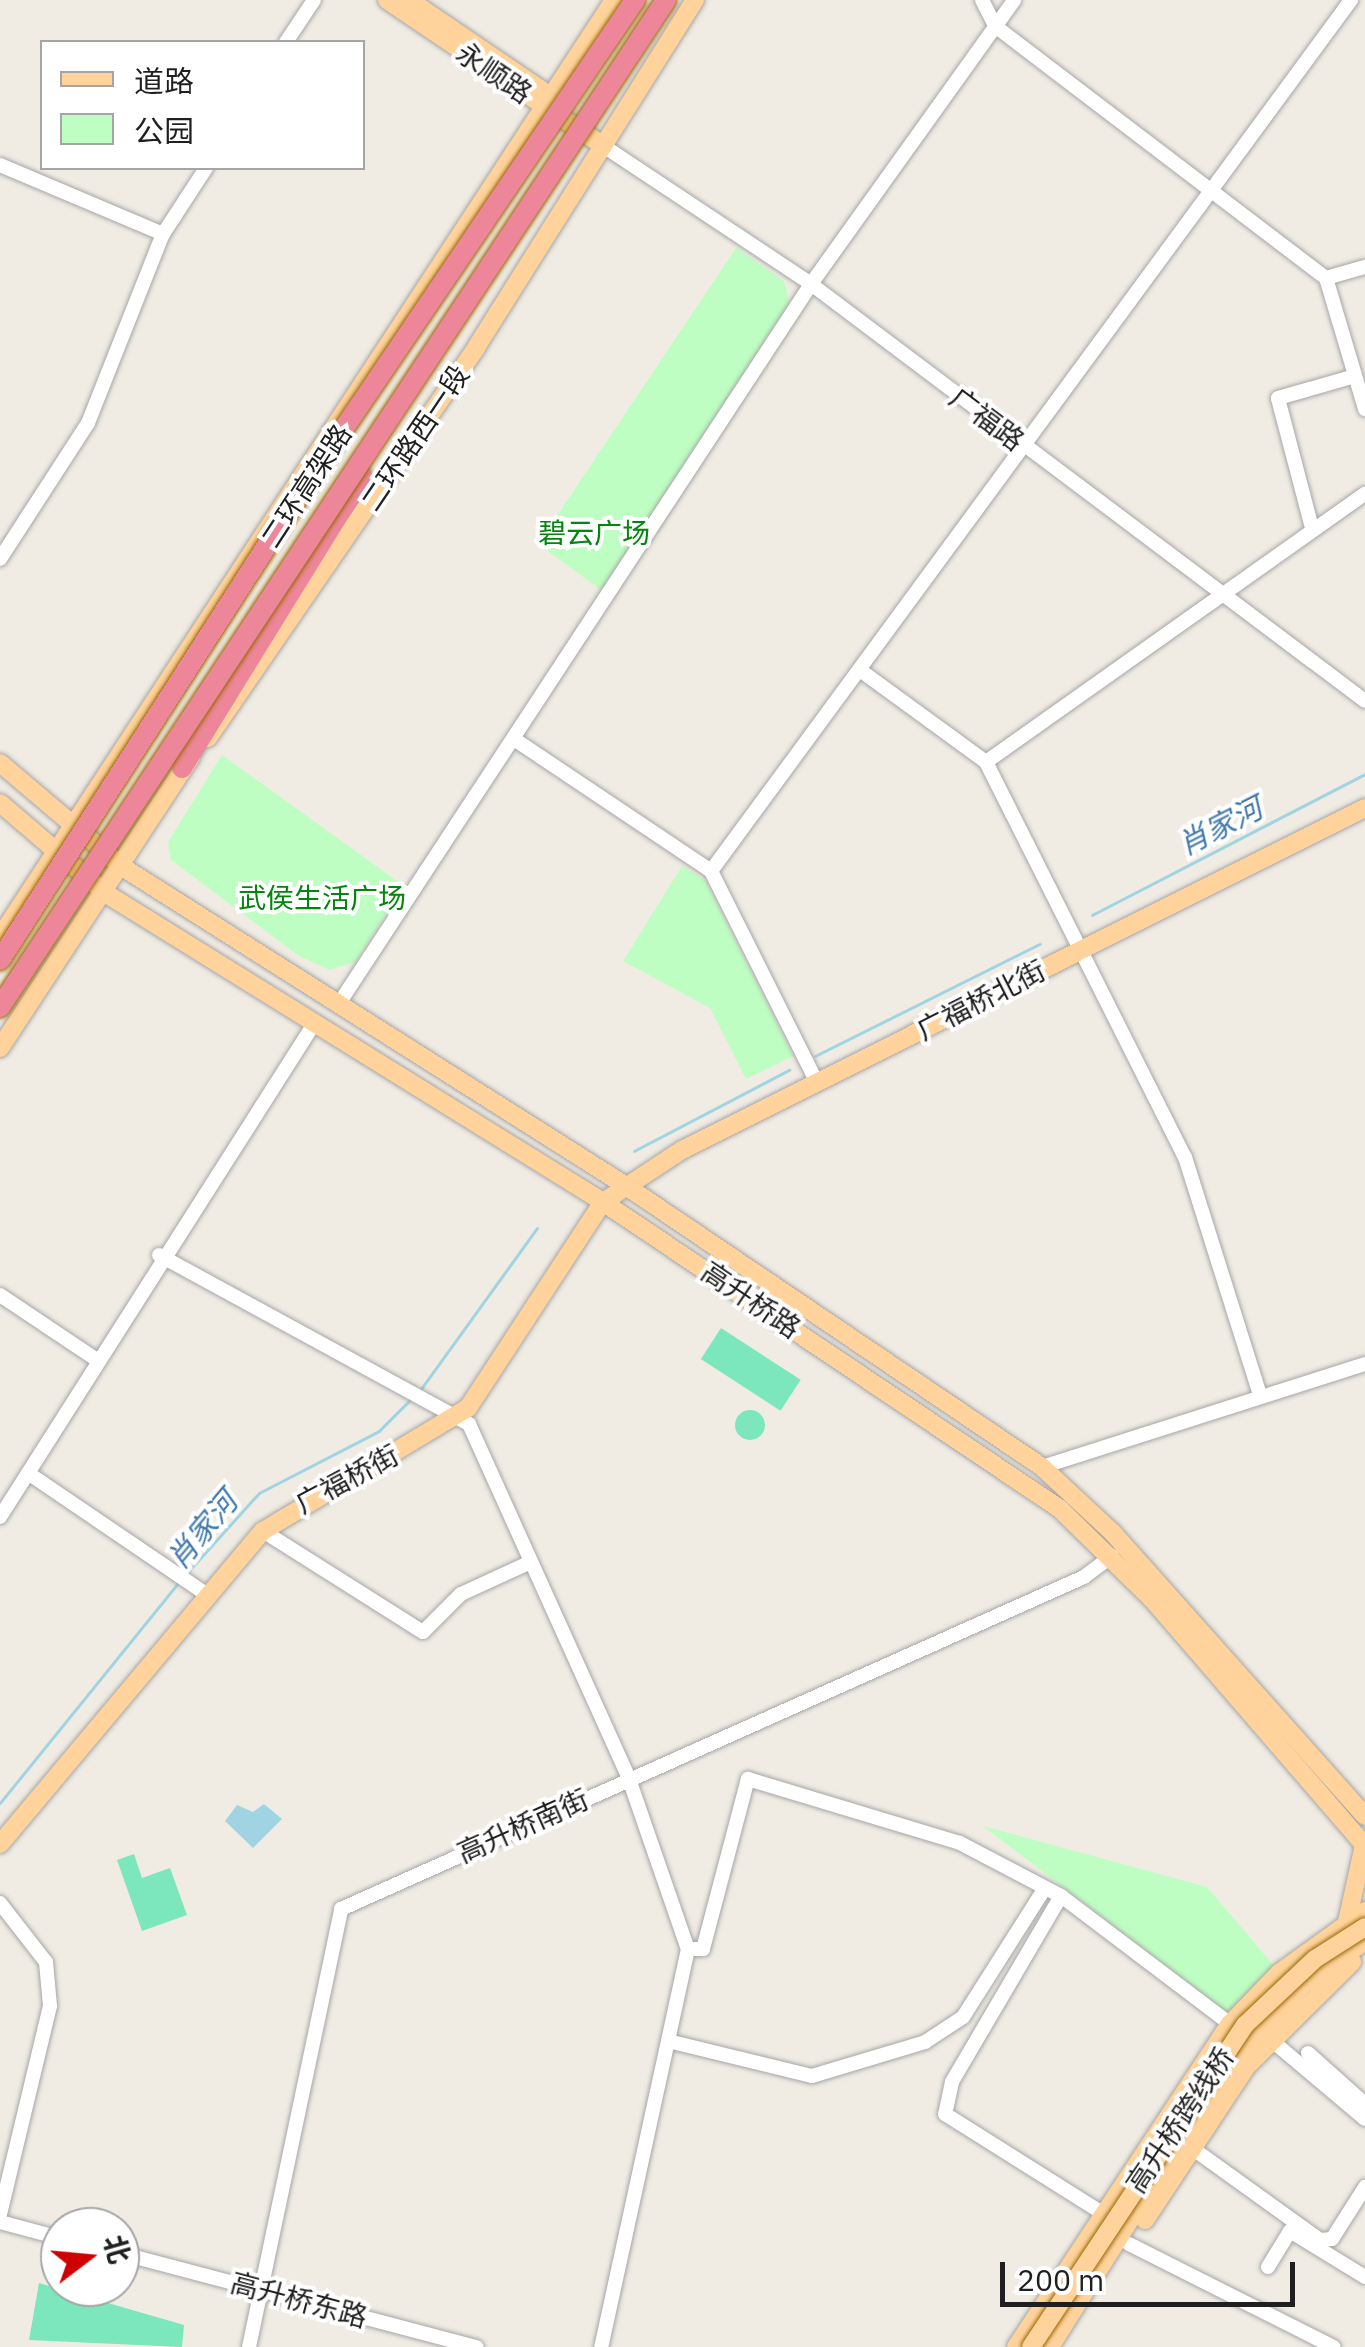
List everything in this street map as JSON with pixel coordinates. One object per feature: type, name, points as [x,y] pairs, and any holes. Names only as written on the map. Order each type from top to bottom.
[{"type":"highway","name":"二环高架路","points":[[0,960],[317,468],[635,0]]},
{"type":"highway","name":"二环高架路","points":[[0,1007],[502,236],[666,0]]},
{"type":"highway","points":[[182,768],[502,236]]},
{"type":"main road","name":"永顺路","points":[[387,0],[547,101],[602,146]]},
{"type":"main road","points":[[409,0],[547,101]]},
{"type":"main road","points":[[0,937],[614,0]]},
{"type":"main road","name":"二环路西一段","points":[[0,1048],[124,868],[182,768],[230,713],[695,0]]},
{"type":"main road","name":"高升桥路","points":[[0,763],[124,868],[626,1186],[1042,1466],[1112,1532],[1365,1816]]},
{"type":"main road","name":"高升桥路","points":[[0,803],[105,893],[603,1202],[968,1444],[1112,1556],[1365,1846]]},
{"type":"main road","name":"广福桥北街","points":[[603,1202],[817,1083],[1365,808]]},
{"type":"main road","name":"广福桥街","points":[[2,1837],[263,1531],[303,1499],[460,1416],[603,1202]]},
{"type":"main road","points":[[1356,1925],[1365,1846]]},
{"type":"main road","points":[[1016,2347],[1230,2024],[1356,1925],[1365,1911]]},
{"type":"main road","name":"高升桥跨线桥","points":[[1032,2347],[1245,2025],[1356,1925]]},
{"type":"main road","name":"高升桥跨线桥","points":[[1050,2347],[1223,2072],[1304,1985],[1365,1940]]},
{"type":"main road","points":[[1063,2347],[1192,2148],[1270,2039],[1365,1954]]},
{"type":"street","points":[[287,40],[314,0]]},
{"type":"street","points":[[982,0],[994,26],[1326,278],[1365,409]]},
{"type":"street","points":[[338,1004],[518,741],[811,284],[1014,0]]},
{"type":"street","points":[[710,871],[864,673],[1211,188],[1351,0]]},
{"type":"street","name":"广福路","points":[[602,146],[811,284],[1027,450],[1365,700]]},
{"type":"street","points":[[0,165],[163,234]]},
{"type":"street","points":[[0,559],[88,423],[163,234],[205,170]]},
{"type":"street","points":[[1326,278],[1365,267]]},
{"type":"street","points":[[1312,528],[1278,398],[1355,376]]},
{"type":"street","points":[[986,762],[1218,590],[1365,494]]},
{"type":"street","points":[[864,673],[986,762],[1200,1194],[1260,1395]]},
{"type":"street","points":[[518,741],[710,871],[817,1083]]},
{"type":"street","points":[[0,1516],[159,1255],[314,1024]]},
{"type":"street","points":[[159,1255],[460,1416],[629,1779],[688,1950],[601,2347]]},
{"type":"street","points":[[0,1295],[97,1360]]},
{"type":"street","points":[[1042,1466],[1365,1364]]},
{"type":"street","points":[[28,1473],[209,1596]]},
{"type":"street","points":[[263,1531],[423,1632],[462,1594],[531,1562]]},
{"type":"street","name":"高升桥南街","points":[[249,2347],[340,1909],[1084,1577],[1112,1556]]},
{"type":"street","points":[[688,1950],[703,1949],[748,1778],[960,1843],[1061,1896],[1230,2024]]},
{"type":"street","points":[[668,2041],[812,2076],[900,2052],[963,2017],[1045,1888]]},
{"type":"street","points":[[1061,1896],[952,2082],[945,2114],[1104,2214]]},
{"type":"street","points":[[0,1904],[46,1962],[50,2006],[0,2214]]},
{"type":"street","points":[[1270,2039],[1365,2119]]},
{"type":"street","points":[[1308,2053],[1365,2104]]},
{"type":"street","points":[[1192,2148],[1320,2240],[1332,2239],[1365,2187]]},
{"type":"street","points":[[0,2222],[40,2233]]},
{"type":"street","points":[[1268,2267],[1290,2231],[1362,2269]]},
{"type":"street","points":[[1129,2244],[1334,2347]]},
{"type":"street","name":"高升桥东路","points":[[140,2258],[477,2347]]},
{"type":"green space","name":"碧云广场","points":[[736,248],[784,281],[790,304],[604,592],[538,544]]},
{"type":"green space","name":"武侯生活广场","points":[[222,755],[404,886],[355,962],[330,970],[299,956],[171,860],[168,842]]},
{"type":"green space","points":[[682,866],[705,880],[793,1056],[746,1079],[710,1008],[623,961]]},
{"type":"green space","points":[[721,1328],[801,1380],[781,1411],[701,1359]]},
{"type":"green space","points":[[750,1410],[761,1414],[765,1425],[761,1436],[750,1440],[739,1436],[735,1425],[739,1414]]},
{"type":"green space","points":[[983,1826],[1207,1887],[1275,1967],[1229,2014]]},
{"type":"green space","points":[[134,1854],[142,1878],[170,1868],[187,1915],[142,1931],[117,1860]]},
{"type":"green space","points":[[39,2283],[40,2307],[122,2307],[184,2325],[182,2347],[29,2340]]},
{"type":"water","points":[[264,1804],[282,1819],[253,1848],[225,1821],[237,1805],[253,1812]]},
{"type":"waterway","name":"肖家河","points":[[1092,915],[1365,774]]},
{"type":"waterway","name":"肖家河","points":[[815,1056],[1040,944]]},
{"type":"waterway","name":"肖家河","points":[[634,1151],[789,1070]]},
{"type":"waterway","name":"肖家河","points":[[421,1389],[537,1228]]},
{"type":"waterway","name":"肖家河","points":[[185,1575],[259,1493],[379,1431],[412,1398]]},
{"type":"waterway","name":"肖家河","points":[[0,1803],[180,1581]]}]
